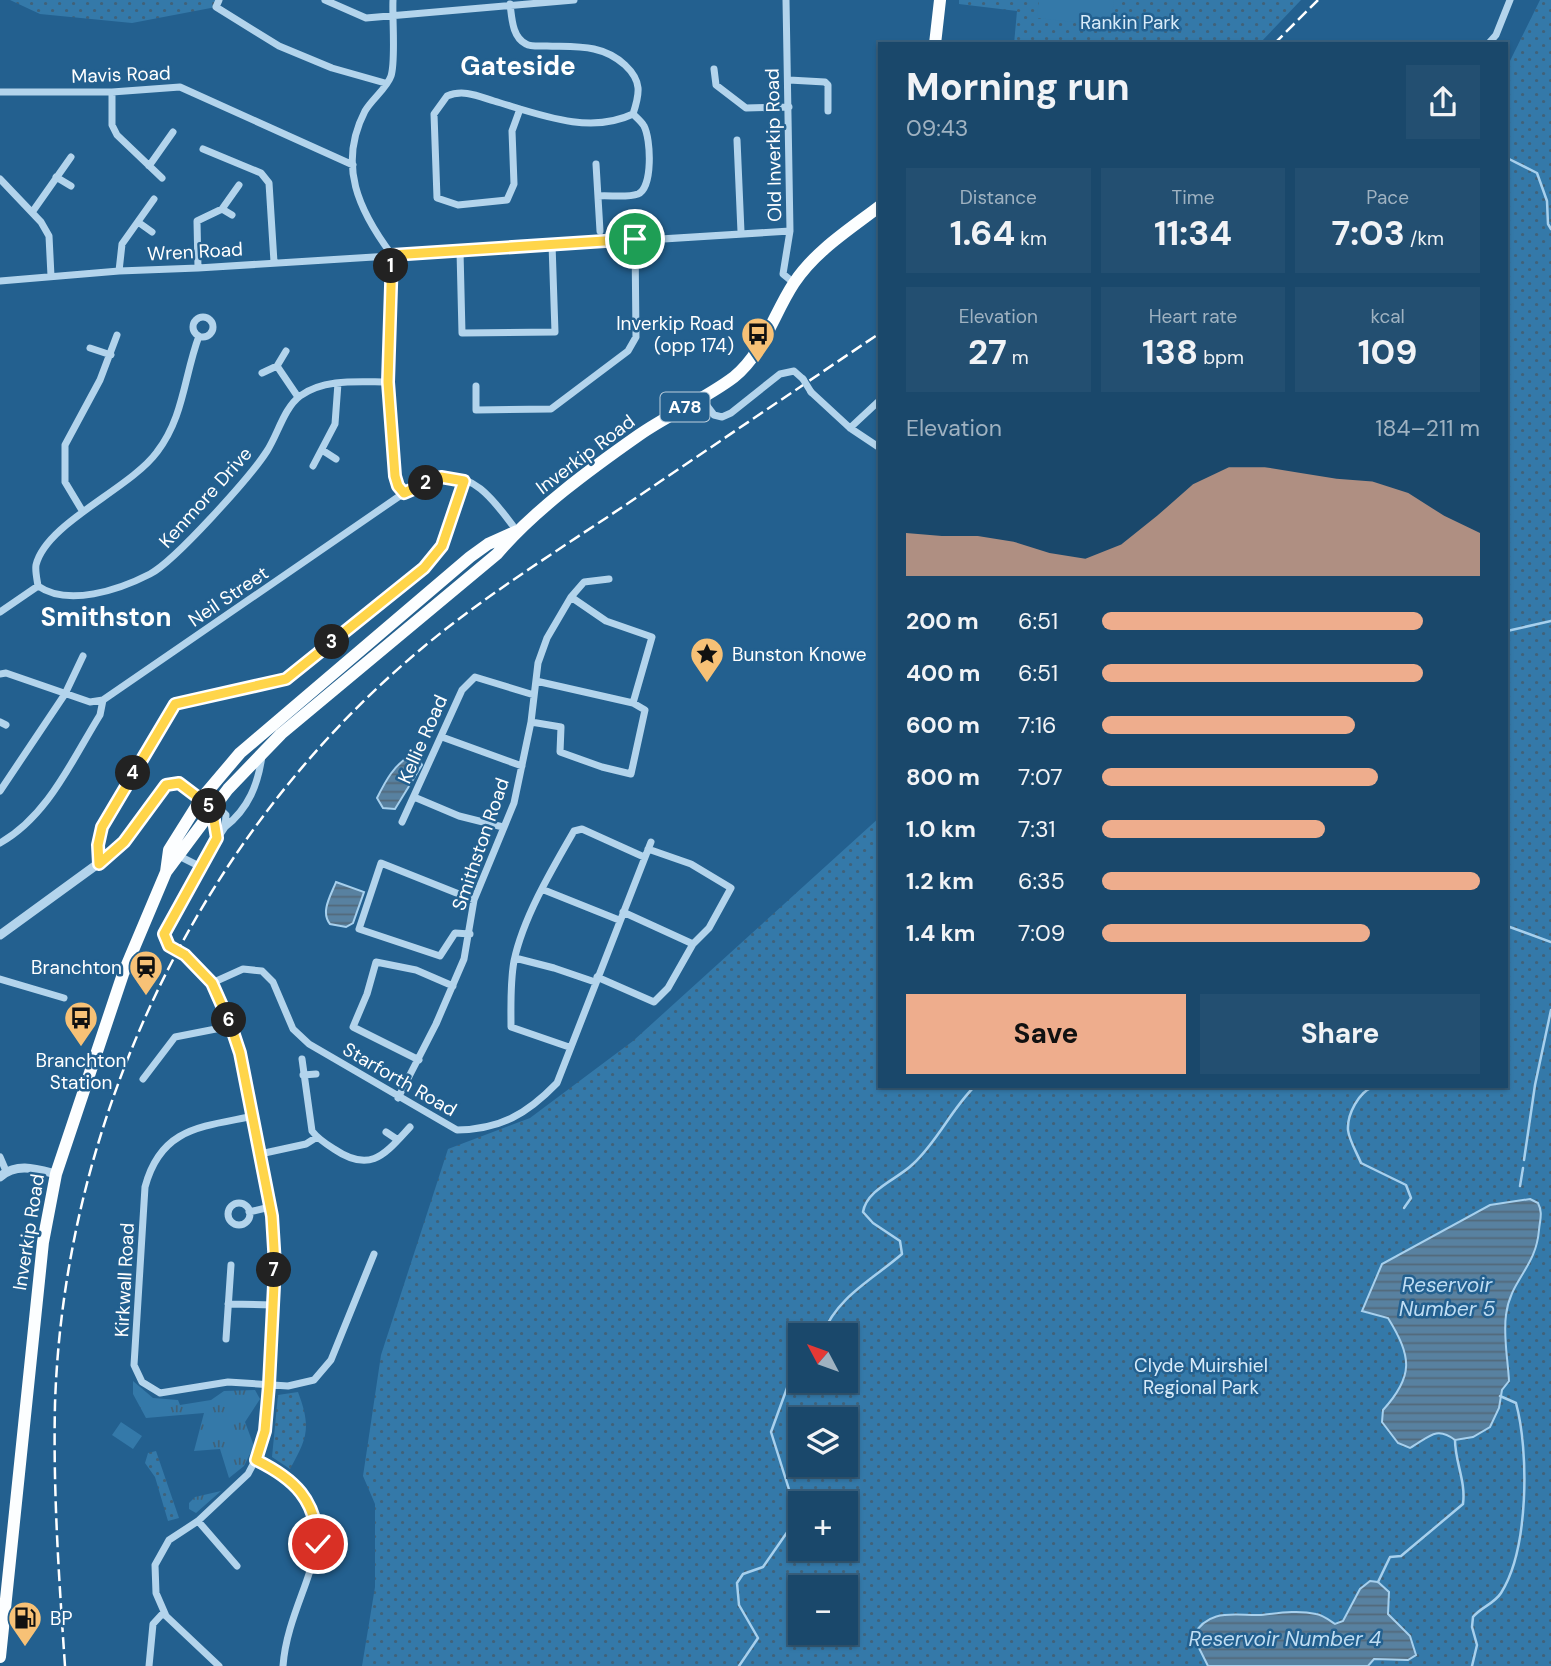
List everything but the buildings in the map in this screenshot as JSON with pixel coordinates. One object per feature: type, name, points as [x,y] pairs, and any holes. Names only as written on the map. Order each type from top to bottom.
[{"type":"highway","points":[[935,42],[940,0]]},
{"type":"highway","name":"Inverkip Road","points":[[166,872],[212,808],[263,752],[309,708],[497,554],[517,531],[639,435],[735,376],[761,344],[794,283],[819,254],[878,208]]},
{"type":"highway","name":"Inverkip Road","points":[[0,1657],[43,1242],[56,1174],[123,974],[166,872],[169,850],[201,799],[240,753],[405,610],[488,544],[517,531]]},
{"type":"street","points":[[219,0],[216,7],[279,46],[332,68],[385,83]]},
{"type":"street","points":[[324,0],[366,18],[574,0]]},
{"type":"street","points":[[393,0],[391,76],[366,110],[357,130],[353,165],[359,205],[392,255],[388,382],[395,476],[404,493]]},
{"type":"street","name":"Old Inverkip Road","points":[[786,0],[790,231],[783,274],[794,283]]},
{"type":"street","points":[[1490,42],[1496,34],[1510,0]]},
{"type":"street","points":[[510,4],[513,26],[518,37],[527,45],[590,47],[606,51],[622,62],[636,76],[640,92],[633,114],[621,120],[568,122],[520,108],[457,92],[439,102],[434,114],[437,198],[458,205],[507,200],[514,184],[512,131],[520,108]]},
{"type":"street","points":[[714,69],[716,85],[746,108],[789,107]]},
{"type":"street","points":[[789,80],[825,82],[828,85],[828,111]]},
{"type":"street","name":"Mavis Road","points":[[0,92],[112,92],[180,87],[353,165]]},
{"type":"street","points":[[112,92],[112,125],[117,135],[162,178]]},
{"type":"street","points":[[598,196],[638,194],[646,187],[649,178],[646,134],[644,126],[633,114]]},
{"type":"street","points":[[149,166],[173,132]]},
{"type":"street","points":[[737,140],[741,232]]},
{"type":"street","points":[[203,149],[261,173],[269,183],[274,262]]},
{"type":"street","points":[[33,211],[71,157]]},
{"type":"street","points":[[596,164],[600,231]]},
{"type":"street","points":[[56,177],[71,186]]},
{"type":"street","points":[[0,179],[33,211],[49,236],[51,276]]},
{"type":"street","points":[[198,268],[197,221],[222,209],[239,185]]},
{"type":"street","points":[[119,271],[119,250],[154,199]]},
{"type":"street","points":[[222,209],[232,215]]},
{"type":"street","points":[[138,222],[152,232]]},
{"type":"street","name":"Wren Road","points":[[0,281],[119,271],[790,231]]},
{"type":"street","points":[[476,386],[476,410],[551,409],[628,351],[636,337],[635,239]]},
{"type":"street","points":[[460,251],[462,333],[555,332],[552,244]]},
{"type":"street","points":[[83,512],[65,482],[65,445],[111,355],[117,335]]},
{"type":"street","points":[[0,612],[38,586],[36,567],[41,554],[83,512],[120,487],[157,453],[171,430],[185,396],[192,354],[199,336]]},
{"type":"street","points":[[90,348],[111,355]]},
{"type":"street","points":[[262,373],[277,366],[286,351]]},
{"type":"street","points":[[277,366],[298,397],[319,386],[388,382]]},
{"type":"street","points":[[700,397],[714,415],[722,416],[731,413],[780,374],[794,371],[811,392],[850,428],[878,446]]},
{"type":"street","points":[[313,466],[335,424],[338,383]]},
{"type":"street","name":"Kenmore Drive","points":[[38,586],[62,597],[83,597],[149,575],[170,561],[261,459],[298,397]]},
{"type":"street","points":[[850,428],[878,402]]},
{"type":"street","points":[[322,450],[336,459]]},
{"type":"street","name":"Neil Street","points":[[103,699],[404,493],[441,477],[464,481]]},
{"type":"street","points":[[99,864],[98,845],[102,827],[175,704],[286,679],[434,558],[449,529],[464,481],[485,491],[517,531]]},
{"type":"street","name":"Smithston Road","points":[[398,1098],[419,1060],[464,959],[474,900],[514,803],[531,722],[538,663],[547,638],[571,597],[584,582],[609,579]]},
{"type":"street","points":[[571,597],[606,621],[652,637],[633,703]]},
{"type":"street","points":[[0,791],[65,694],[83,656]]},
{"type":"street","points":[[0,674],[6,673],[90,702],[103,699],[100,715],[45,803],[26,825],[0,843]]},
{"type":"street","name":"Kellie Road","points":[[402,822],[442,737],[455,702],[475,677],[534,695]]},
{"type":"street","points":[[531,722],[561,727],[560,752],[602,768],[631,774],[645,710],[633,703],[536,681]]},
{"type":"street","points":[[442,737],[522,766]]},
{"type":"street","points":[[219,1666],[164,1612],[154,1579],[160,1551],[169,1540],[198,1521],[248,1474],[256,1460],[265,1431],[275,1265],[270,1207],[254,1116],[231,1026],[212,983],[165,939],[166,928],[199,866],[225,827],[247,804],[258,785],[263,752]]},
{"type":"street","points":[[0,935],[99,864],[124,842],[166,785],[179,783],[212,808],[221,810],[226,815],[225,827]]},
{"type":"street","name":"Kellie Road","points":[[414,797],[459,816],[503,827]]},
{"type":"street","points":[[212,808],[217,838]]},
{"type":"street","points":[[569,1047],[511,1027],[510,986],[515,958],[527,922],[575,831],[582,828],[644,857]]},
{"type":"street","name":"Starforth Road","points":[[212,983],[243,969],[262,971],[273,982],[293,1029],[309,1044],[457,1130],[483,1130],[532,1108],[556,1083],[649,845],[691,864],[731,888],[709,929],[693,944]]},
{"type":"street","points":[[179,856],[199,866]]},
{"type":"street","points":[[470,934],[455,933],[440,956],[359,929],[382,863],[474,900]]},
{"type":"street","points":[[544,890],[619,920]]},
{"type":"street","points":[[515,958],[596,980],[654,1002],[668,988],[693,944],[623,912]]},
{"type":"street","points":[[419,1060],[353,1027],[367,994],[376,962],[416,970],[453,986]]},
{"type":"street","points":[[0,979],[64,998]]},
{"type":"street","points":[[143,1079],[175,1037],[231,1026]]},
{"type":"street","points":[[302,1059],[310,1125],[317,1137],[349,1159],[366,1161],[386,1152],[410,1128]]},
{"type":"street","points":[[303,1075],[316,1073]]},
{"type":"street","name":"Kirkwall Road","points":[[254,1116],[187,1130],[164,1148],[148,1174],[134,1365],[142,1382],[160,1393],[228,1382],[303,1385],[323,1373],[331,1360],[374,1254]]},
{"type":"street","points":[[386,1132],[398,1140]]},
{"type":"street","points":[[260,1154],[306,1144],[317,1137]]},
{"type":"street","points":[[0,1157],[3,1174],[33,1168],[56,1174]]},
{"type":"street","points":[[249,1212],[270,1207]]},
{"type":"street","points":[[226,1339],[231,1265]]},
{"type":"street","points":[[228,1304],[273,1305]]},
{"type":"street","points":[[256,1460],[280,1472],[300,1488],[316,1521],[316,1556],[285,1642],[283,1666]]},
{"type":"street","points":[[198,1521],[237,1566]]},
{"type":"street","points":[[149,1666],[153,1624],[164,1612]]},
{"type":"green space","points":[[10,0],[219,0],[216,7],[132,23],[40,14]]},
{"type":"green space","name":"Rankin Park","points":[[959,0],[1301,0],[1261,42],[1014,42],[1017,11],[959,4]]},
{"type":"green space","points":[[1039,0],[1114,0],[1111,26],[1037,18]]},
{"type":"green space","name":"Clyde Muirshiel Regional Park","points":[[1540,0],[1551,0],[1551,1666],[362,1666],[375,1587],[375,1504],[363,1476],[381,1355],[448,1149],[530,1118],[633,1041],[878,819],[878,1088],[1508,1088],[1508,65]]},
{"type":"green space","points":[[133,1381],[153,1398],[178,1400],[180,1405],[211,1400],[224,1391],[255,1390],[260,1399],[245,1422],[254,1446],[244,1466],[229,1478],[220,1449],[194,1451],[204,1413],[146,1418],[133,1394]]},
{"type":"green space","points":[[298,1392],[305,1414],[306,1432],[290,1469],[272,1457],[278,1395]]},
{"type":"green space","points":[[121,1422],[142,1436],[133,1449],[112,1435]]},
{"type":"green space","points":[[156,1451],[179,1518],[168,1521],[155,1477],[145,1463],[148,1453]]},
{"type":"green space","points":[[221,1491],[196,1513],[189,1509],[189,1503],[195,1497]]},
{"type":"water","points":[[411,755],[419,759],[422,765],[395,809],[383,808],[377,798],[380,791],[395,768]]},
{"type":"water","points":[[336,882],[364,892],[353,923],[346,927],[330,924],[327,919],[327,903]]},
{"type":"water","name":"Reservoir Number 5","points":[[1530,1199],[1538,1203],[1540,1210],[1537,1243],[1508,1303],[1505,1331],[1509,1381],[1502,1390],[1499,1408],[1490,1427],[1473,1437],[1455,1440],[1437,1433],[1410,1448],[1398,1443],[1382,1422],[1383,1410],[1405,1376],[1402,1344],[1388,1318],[1362,1311],[1382,1264],[1490,1205]]},
{"type":"water","name":"Reservoir Number 4","points":[[1370,1581],[1378,1582],[1389,1592],[1388,1614],[1410,1636],[1416,1655],[1408,1660],[1374,1659],[1368,1666],[1208,1666],[1193,1636],[1207,1621],[1233,1614],[1302,1612],[1321,1615],[1335,1624],[1343,1621],[1360,1589]]},
{"type":"waterway","points":[[1508,158],[1537,173],[1547,201],[1548,224],[1551,229]]},
{"type":"waterway","points":[[1508,631],[1551,621]]},
{"type":"waterway","points":[[1508,926],[1551,942]]},
{"type":"waterway","points":[[1524,1160],[1535,1085],[1551,1010]]},
{"type":"waterway","points":[[828,1323],[846,1299],[902,1254],[900,1241],[873,1223],[863,1212],[870,1197],[922,1155],[973,1088]]},
{"type":"waterway","points":[[1371,1088],[1355,1104],[1350,1117],[1348,1124],[1351,1142],[1361,1163],[1406,1185],[1411,1198],[1404,1208]]},
{"type":"waterway","points":[[1520,1186],[1523,1168]]},
{"type":"waterway","points":[[739,1666],[758,1638],[739,1605],[737,1583],[743,1574],[763,1567],[788,1531],[794,1517],[792,1499],[771,1432],[788,1385]]},
{"type":"waterway","points":[[1472,1666],[1477,1645],[1472,1627],[1473,1617],[1495,1600],[1510,1574],[1517,1552],[1524,1499],[1523,1447],[1516,1403],[1500,1396]]},
{"type":"waterway","points":[[1378,1582],[1390,1557],[1401,1556],[1463,1504],[1463,1487],[1455,1440]]},
{"type":"railway","points":[[1276,42],[1318,0]]},
{"type":"railway","points":[[65,1666],[55,1469],[55,1404],[64,1298],[85,1193],[116,1091],[157,992],[208,898],[268,810],[337,728],[414,655],[463,615],[515,578],[878,334]]},
{"type":"place","name":"Inverkip Road (opp 174)","points":[[758,364]]},
{"type":"place","name":"Bunston Knowe","points":[[707,684]]},
{"type":"place","name":"Branchton","points":[[146,997]]},
{"type":"place","name":"Branchton Station","points":[[81,1048]]},
{"type":"place","name":"BP","points":[[25,1648]]},
{"type":"district","name":"Gateside","points":[[518,66]]},
{"type":"district","name":"Smithston","points":[[106,617]]},
{"type":"route","points":[[318,1544],[316,1521],[307,1497],[291,1479],[256,1460],[265,1431],[275,1265],[272,1216],[240,1053],[212,983],[185,955],[169,946],[164,934],[199,866],[217,838],[216,820],[212,808],[179,783],[172,783],[160,790],[124,842],[99,864],[98,845],[102,827],[148,745],[175,704],[182,700],[276,684],[286,679],[424,568],[442,546],[464,481],[441,477],[410,493],[404,493],[395,476],[388,382],[392,255],[635,239]]}]
